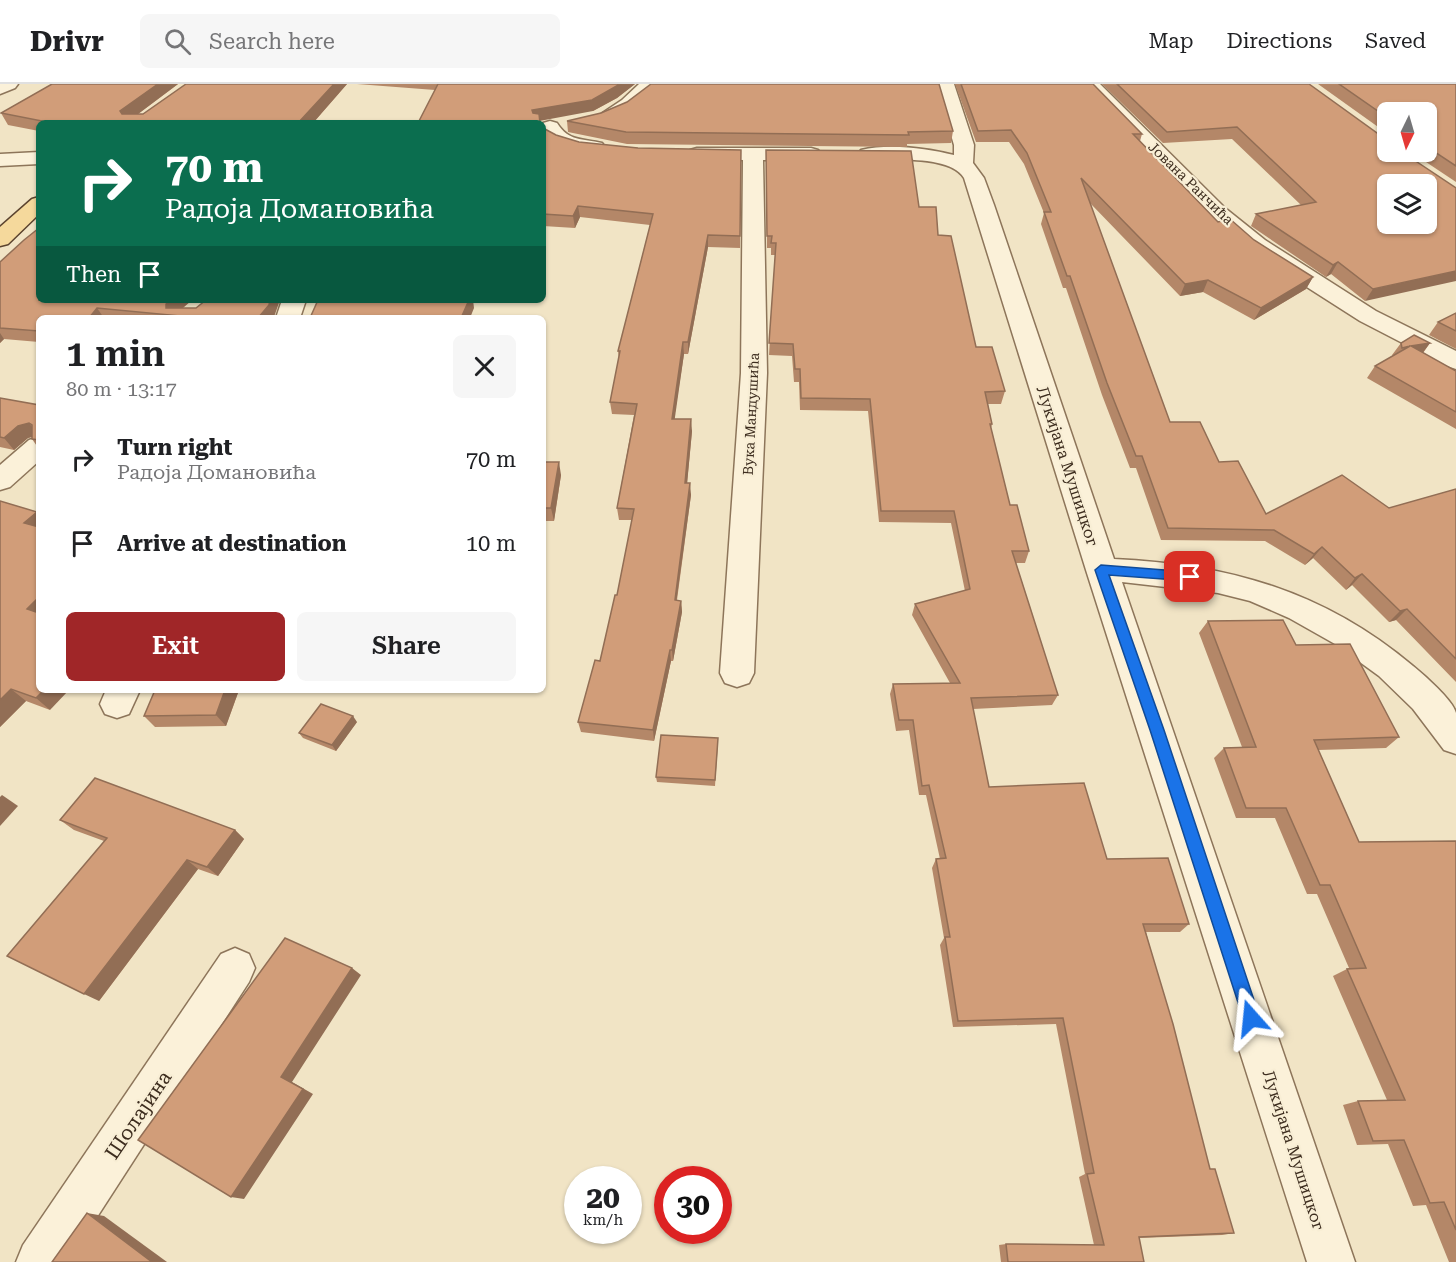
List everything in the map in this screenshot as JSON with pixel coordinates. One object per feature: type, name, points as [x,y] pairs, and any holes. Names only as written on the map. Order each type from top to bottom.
[{"type":"main road","points":[[0,239],[36,206]]},
{"type":"street","points":[[0,89],[9,84]]},
{"type":"street","points":[[546,127],[585,122],[628,104],[649,84]]},
{"type":"street","points":[[664,153],[923,155],[963,164],[964,145],[945,84]]},
{"type":"street","name":"Јована Ранчића","points":[[1090,84],[1218,212],[1257,244],[1368,316],[1456,362]]},
{"type":"street","points":[[546,127],[556,137],[566,141],[614,147],[585,122]]},
{"type":"street","name":"Вука Мандушића","points":[[737,673],[754,373],[753,154]]},
{"type":"street","points":[[0,160],[36,158]]},
{"type":"street","name":"Лукијана Мушицког","points":[[963,164],[971,172],[984,204],[1101,570],[1157,730],[1331,1262]]},
{"type":"street","points":[[0,480],[36,449]]},
{"type":"street","points":[[1101,570],[1153,573],[1226,583],[1258,592],[1316,618],[1380,657],[1424,698],[1456,739]]},
{"type":"street","name":"Шолајина","points":[[40,1262],[235,968]]},
{"type":"building","points":[[52,84],[158,84],[120,111],[122,114],[143,114],[186,84],[334,84],[301,120],[37,120],[1,113]]},
{"type":"building","points":[[438,84],[620,84],[592,100],[532,110],[533,113],[539,114],[540,120],[420,120]]},
{"type":"building","points":[[651,84],[939,84],[953,131],[908,132],[909,135],[626,132],[567,121],[601,113],[627,102]]},
{"type":"building","points":[[961,84],[1093,84],[1142,134],[1133,134],[1218,222],[1230,219],[1254,240],[1313,277],[1261,308],[1208,280],[1185,284],[1081,178],[1170,422],[1200,422],[1219,462],[1238,461],[1266,514],[1342,475],[1389,508],[1456,489],[1456,659],[1407,609],[1400,611],[1362,574],[1355,578],[1322,547],[1314,554],[1274,530],[1168,528],[1142,456],[1136,456],[1107,383],[1070,276],[1067,276],[1044,212],[1051,212],[1027,153],[1011,130],[978,131]]},
{"type":"building","points":[[1117,84],[1309,84],[1377,133],[1377,162],[1417,162],[1435,174],[1377,174],[1377,234],[1437,234],[1437,175],[1456,188],[1456,271],[1373,289],[1338,262],[1333,265],[1256,214],[1316,202],[1237,127],[1167,132]]},
{"type":"building","points":[[1339,84],[1456,84],[1456,166],[1437,153],[1437,102],[1377,102],[1377,110]]},
{"type":"building","points":[[546,130],[579,142],[638,148],[741,150],[740,236],[708,235],[688,342],[683,342],[672,419],[691,419],[685,483],[690,483],[675,600],[681,601],[653,730],[578,722],[595,660],[600,661],[615,595],[617,595],[634,509],[617,508],[637,404],[610,402],[620,351],[618,351],[653,214],[578,206],[573,216],[546,214]]},
{"type":"building","points":[[766,150],[911,151],[919,207],[936,207],[938,235],[951,236],[976,347],[992,347],[1005,391],[985,392],[992,424],[990,424],[1010,505],[1017,505],[1029,551],[1012,551],[1058,695],[971,698],[989,787],[1084,783],[1107,859],[1168,858],[1189,924],[1143,924],[1173,1024],[1210,1169],[1215,1169],[1234,1233],[1139,1237],[1144,1262],[1008,1262],[1006,1244],[1104,1245],[1087,1174],[1094,1173],[1063,1018],[958,1021],[945,937],[950,937],[936,859],[946,858],[929,785],[922,786],[913,720],[899,720],[893,684],[960,683],[915,604],[970,589],[954,511],[881,511],[870,399],[801,398],[800,369],[795,369],[793,344],[769,343],[776,243],[771,243],[772,236],[767,236]]},
{"type":"building","points":[[36,230],[36,303],[167,303],[166,308],[196,308],[202,303],[269,303],[269,305],[261,315],[170,315],[97,308],[91,315],[36,315],[36,331],[0,328],[0,262]]},
{"type":"building","points":[[317,303],[468,303],[462,315],[311,315]]},
{"type":"building","points":[[1456,313],[1456,331],[1438,322]]},
{"type":"building","points":[[1414,335],[1430,343],[1411,346],[1456,371],[1456,412],[1375,366],[1410,346],[1402,348],[1401,343]]},
{"type":"building","points":[[0,398],[36,404],[36,440],[32,439],[32,425],[29,423],[18,426],[4,438],[0,437]]},
{"type":"building","points":[[546,462],[559,462],[551,508],[546,508]]},
{"type":"building","points":[[0,501],[36,512],[24,523],[36,526],[36,600],[27,609],[36,612],[36,693],[41,693],[36,698],[11,689],[0,700]]},
{"type":"building","points":[[1283,620],[1296,645],[1350,644],[1399,737],[1314,740],[1359,842],[1456,841],[1456,1230],[1444,1202],[1430,1203],[1404,1140],[1373,1141],[1358,1101],[1405,1100],[1347,969],[1366,968],[1330,885],[1320,885],[1286,808],[1246,808],[1224,748],[1256,747],[1208,621]]},
{"type":"building","points":[[154,693],[224,693],[216,715],[144,716]]},
{"type":"building","points":[[321,704],[353,716],[332,745],[299,733]]},
{"type":"building","points":[[661,735],[718,738],[715,780],[656,777]]},
{"type":"building","points":[[95,778],[235,830],[207,867],[187,860],[84,994],[7,956],[107,838],[60,820]]},
{"type":"building","points":[[285,938],[352,968],[281,1077],[303,1089],[231,1197],[138,1140]]},
{"type":"building","points":[[87,1213],[152,1262],[52,1262]]},
{"type":"route","points":[[1190,577],[1101,570],[1157,730],[1251,1018]]}]
